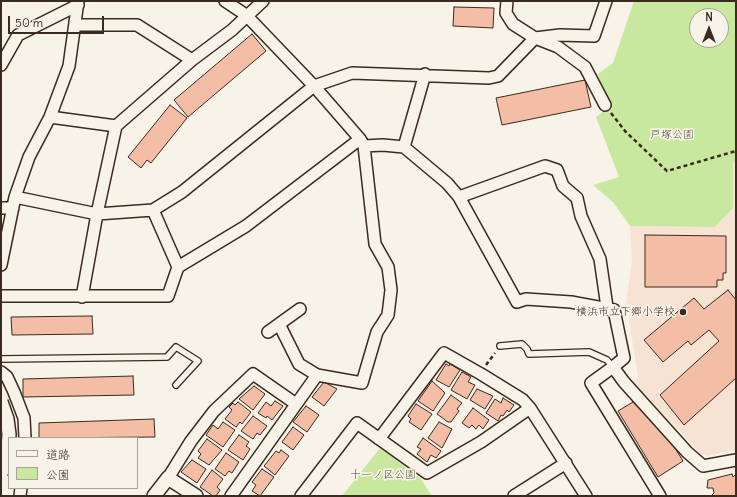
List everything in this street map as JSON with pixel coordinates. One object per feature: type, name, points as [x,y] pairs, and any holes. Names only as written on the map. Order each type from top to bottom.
[{"type":"street","points":[[225,1],[246,15],[314,86],[362,143],[375,244],[388,267],[391,290],[388,315],[377,332],[362,383],[317,375],[299,364],[279,324]]},
{"type":"street","points":[[82,296],[97,214],[116,126],[192,60],[232,30],[246,15],[263,1]]},
{"type":"street","points":[[507,1],[506,13],[513,24],[535,38],[558,47],[585,67],[605,105]]},
{"type":"street","points":[[15,197],[97,214],[153,210],[182,192],[314,86],[352,72],[489,78],[498,76],[535,38],[560,35],[594,36],[606,1]]},
{"type":"street","points":[[1,265],[15,197],[29,157],[50,117],[69,66],[78,3]]},
{"type":"street","points":[[1,65],[18,35],[78,3]]},
{"type":"street","points":[[76,25],[137,25],[192,60]]},
{"type":"street","points":[[404,147],[425,74]]},
{"type":"street","points":[[50,117],[116,126]]},
{"type":"street","points":[[1,296],[168,296],[178,267],[246,226],[362,143],[404,147],[447,183],[459,197],[517,302],[526,299],[607,307],[614,310],[624,358],[591,383],[660,496]]},
{"type":"street","points":[[459,197],[545,166],[556,170],[563,186],[577,198],[581,216],[600,259],[607,307]]},
{"type":"street","points":[[1,208],[13,208]]},
{"type":"street","points":[[153,210],[178,267]]},
{"type":"street","points":[[268,332],[300,309]]},
{"type":"street","points":[[378,440],[444,353],[517,396],[530,408],[586,496]]},
{"type":"street","points":[[613,367],[624,382],[687,452],[703,466],[736,460]]},
{"type":"street","points":[[1,372],[7,377],[24,418],[26,437]]},
{"type":"street","points":[[154,496],[168,478],[191,441],[214,411],[253,374],[296,404]]},
{"type":"street","points":[[231,496],[317,375]]},
{"type":"street","points":[[1,402],[7,419],[9,437]]},
{"type":"street","points":[[301,496],[357,423],[378,440],[427,473],[481,442],[530,408]]},
{"type":"street","points":[[1,474],[8,450]]},
{"type":"street","points":[[514,496],[566,463]]},
{"type":"street","points":[[168,478],[196,496]]},
{"type":"lane","points":[[500,346],[522,344],[528,349],[529,354],[589,352],[607,360],[613,367]]},
{"type":"lane","points":[[1,358],[167,357],[176,347],[198,361],[176,385]]},
{"type":"path","points":[[605,105],[625,131],[667,171],[736,151]]},
{"type":"path","points":[[489,361],[495,353]]},
{"type":"shaded area","name":"横浜市立下郷小学校","points":[[733,162],[736,162],[736,449],[708,456],[701,454],[633,382],[638,377],[629,320],[632,305],[626,304],[632,259],[630,226],[715,227],[733,208]]},
{"type":"green space","name":"戸塚公園","points":[[634,1],[736,1],[736,162],[733,163],[733,208],[715,227],[630,226],[613,202],[593,185],[619,177],[596,117],[608,108],[598,74],[613,63]]},
{"type":"green space","name":"十一ノ区公園","points":[[380,448],[421,479],[432,496],[342,496]]},
{"type":"building","points":[[454,7],[494,8],[493,28],[453,26]]},
{"type":"building","points":[[252,34],[266,51],[188,117],[174,100]]},
{"type":"building","points":[[585,80],[591,107],[502,125],[496,98]]},
{"type":"building","points":[[170,105],[187,118],[151,163],[147,160],[141,168],[128,157]]},
{"type":"building","points":[[645,235],[726,236],[726,273],[723,273],[723,280],[717,280],[717,287],[645,287]]},
{"type":"building","points":[[728,290],[736,300],[736,378],[684,425],[660,395],[719,341],[709,330],[691,345],[688,341],[663,362],[644,340],[694,298],[704,309]]},
{"type":"building","points":[[92,316],[93,334],[12,335],[11,317]]},
{"type":"building","points":[[446,364],[449,366],[450,364],[460,370],[449,387],[436,380]]},
{"type":"building","points":[[462,372],[471,377],[468,382],[475,385],[467,399],[451,390]]},
{"type":"building","points":[[133,376],[134,395],[23,397],[23,379]]},
{"type":"building","points":[[432,381],[445,393],[433,411],[418,401]]},
{"type":"building","points":[[324,382],[337,389],[324,406],[312,397]]},
{"type":"building","points":[[254,386],[265,394],[253,410],[239,399]]},
{"type":"building","points":[[477,389],[493,396],[485,409],[470,400]]},
{"type":"building","points":[[451,395],[462,403],[457,409],[459,411],[451,422],[448,422],[437,414]]},
{"type":"building","points":[[503,398],[514,405],[509,412],[507,410],[503,416],[501,415],[498,421],[486,413],[495,399],[501,403]]},
{"type":"building","points":[[275,401],[283,406],[272,420],[267,416],[266,418],[258,413],[266,402],[271,406]]},
{"type":"building","points":[[238,402],[251,412],[242,424],[240,422],[236,427],[225,419],[232,410],[229,407],[233,403],[235,405]]},
{"type":"building","points":[[633,402],[670,440],[683,461],[658,477],[618,411]]},
{"type":"building","points":[[416,404],[432,414],[421,430],[409,422],[411,419],[408,416]]},
{"type":"building","points":[[306,406],[319,415],[307,432],[293,422]]},
{"type":"building","points":[[473,408],[489,420],[483,429],[479,425],[476,429],[472,425],[469,428],[462,423]]},
{"type":"building","points":[[253,416],[267,426],[260,435],[257,433],[253,439],[241,431]]},
{"type":"building","points":[[154,419],[155,437],[39,437],[39,423]]},
{"type":"building","points":[[223,422],[235,430],[223,447],[206,435],[213,425],[218,429]]},
{"type":"building","points":[[439,422],[452,429],[442,448],[428,438]]},
{"type":"building","points":[[293,427],[304,435],[293,450],[282,442]]},
{"type":"building","points":[[239,435],[249,442],[246,446],[250,449],[243,460],[228,450]]},
{"type":"building","points":[[423,438],[441,451],[436,458],[431,455],[427,462],[417,454],[421,449],[417,447]]},
{"type":"building","points":[[207,439],[222,450],[209,465],[198,458],[201,454],[198,451]]},
{"type":"building","points":[[281,450],[289,456],[275,475],[264,466],[276,451],[279,453]]},
{"type":"building","points":[[226,453],[239,462],[232,473],[229,471],[225,476],[215,469]]},
{"type":"building","points":[[192,460],[206,469],[197,483],[181,472]]},
{"type":"building","points":[[262,469],[274,477],[260,496],[252,491],[256,485],[252,482]]},
{"type":"building","points":[[212,470],[223,479],[217,487],[220,490],[216,496],[213,496],[200,487]]},
{"type":"building","points":[[732,474],[733,477],[736,474],[736,496],[711,496],[714,493],[713,488],[707,488],[708,480]]},
{"type":"place","name":"横浜市立下郷小学校","points":[[683,312]]}]
